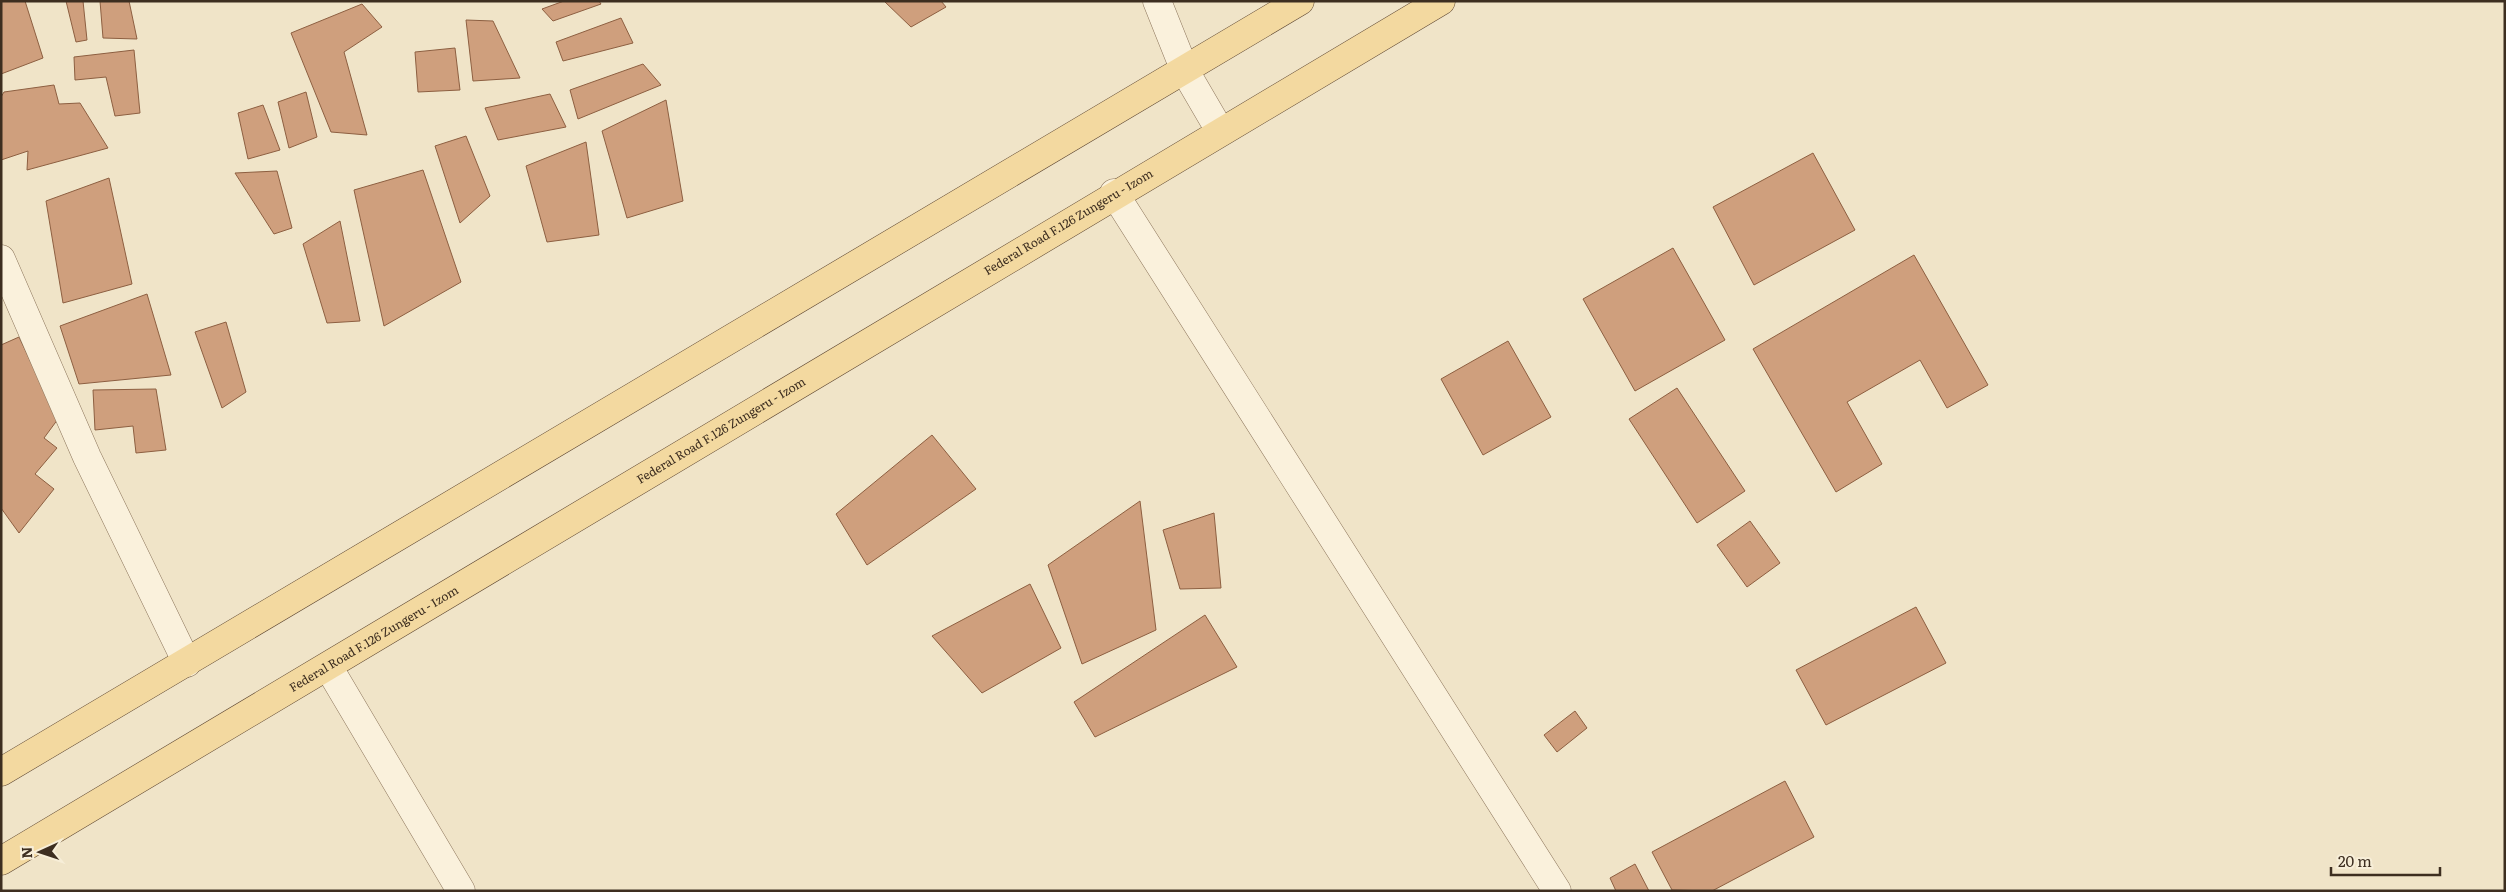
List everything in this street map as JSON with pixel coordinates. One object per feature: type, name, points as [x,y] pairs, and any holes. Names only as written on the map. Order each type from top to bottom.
[{"type":"main road","points":[[1,772],[1186,71],[1300,1]]},
{"type":"main road","name":"Federal Road F.126 Zungeru - Izom","points":[[1,861],[329,668],[1114,193],[1441,1]]},
{"type":"street","points":[[1157,1],[1186,71],[1220,131]]},
{"type":"street","points":[[1114,193],[1557,891]]},
{"type":"street","points":[[1,259],[87,457],[186,663]]},
{"type":"street","points":[[329,668],[461,891]]},
{"type":"building","points":[[1,1],[25,1],[43,58],[1,74]]},
{"type":"building","points":[[66,1],[83,1],[87,40],[76,42]]},
{"type":"building","points":[[100,1],[129,1],[137,39],[103,38]]},
{"type":"building","points":[[564,1],[599,1],[601,4],[553,21],[542,9]]},
{"type":"building","points":[[884,1],[941,1],[946,7],[911,27]]},
{"type":"building","points":[[362,4],[382,27],[344,52],[367,135],[331,132],[291,33]]},
{"type":"building","points":[[621,18],[633,43],[563,61],[556,42]]},
{"type":"building","points":[[466,20],[493,21],[520,78],[473,81]]},
{"type":"building","points":[[455,48],[460,90],[418,92],[415,52]]},
{"type":"building","points":[[134,50],[140,113],[115,116],[106,77],[75,80],[74,57]]},
{"type":"building","points":[[643,64],[661,85],[578,119],[570,90]]},
{"type":"building","points":[[54,85],[59,104],[80,103],[108,148],[27,170],[28,151],[1,160],[1,97],[4,92]]},
{"type":"building","points":[[306,92],[317,137],[289,148],[278,102]]},
{"type":"building","points":[[550,94],[566,127],[498,140],[485,108]]},
{"type":"building","points":[[666,100],[683,201],[627,218],[602,131]]},
{"type":"building","points":[[263,105],[280,150],[248,159],[238,113]]},
{"type":"building","points":[[466,136],[490,196],[460,223],[435,146]]},
{"type":"building","points":[[586,142],[599,235],[547,242],[526,166]]},
{"type":"building","points":[[1813,153],[1855,230],[1754,285],[1713,207]]},
{"type":"building","points":[[423,170],[461,282],[384,326],[354,190]]},
{"type":"building","points":[[277,171],[292,228],[274,234],[235,173]]},
{"type":"building","points":[[109,178],[132,284],[63,303],[46,201]]},
{"type":"building","points":[[340,221],[360,321],[327,323],[303,244]]},
{"type":"building","points":[[1673,248],[1725,340],[1635,391],[1583,299]]},
{"type":"building","points":[[1914,255],[1988,385],[1947,408],[1920,360],[1847,402],[1882,464],[1836,492],[1753,349]]},
{"type":"building","points":[[147,294],[171,375],[79,384],[60,326]]},
{"type":"building","points":[[226,322],[246,392],[222,408],[195,332]]},
{"type":"building","points":[[19,337],[58,419],[44,438],[57,448],[35,474],[54,489],[19,533],[1,508],[1,345]]},
{"type":"building","points":[[1508,341],[1551,417],[1483,455],[1441,379]]},
{"type":"building","points":[[1677,388],[1745,491],[1697,523],[1629,419]]},
{"type":"building","points":[[156,389],[166,450],[136,453],[133,426],[95,430],[93,390]]},
{"type":"building","points":[[932,435],[976,489],[867,565],[836,514]]},
{"type":"building","points":[[1140,501],[1156,630],[1082,664],[1048,565]]},
{"type":"building","points":[[1214,513],[1221,588],[1180,589],[1163,530]]},
{"type":"building","points":[[1750,521],[1780,563],[1747,587],[1717,545]]},
{"type":"building","points":[[1030,584],[1061,648],[982,693],[932,636]]},
{"type":"building","points":[[1916,607],[1946,663],[1826,725],[1796,670]]},
{"type":"building","points":[[1205,615],[1237,667],[1095,737],[1074,702]]},
{"type":"building","points":[[1575,711],[1587,728],[1557,752],[1544,735]]},
{"type":"building","points":[[1785,781],[1814,837],[1712,891],[1672,890],[1652,852]]},
{"type":"building","points":[[1635,864],[1649,891],[1616,891],[1610,878]]}]
